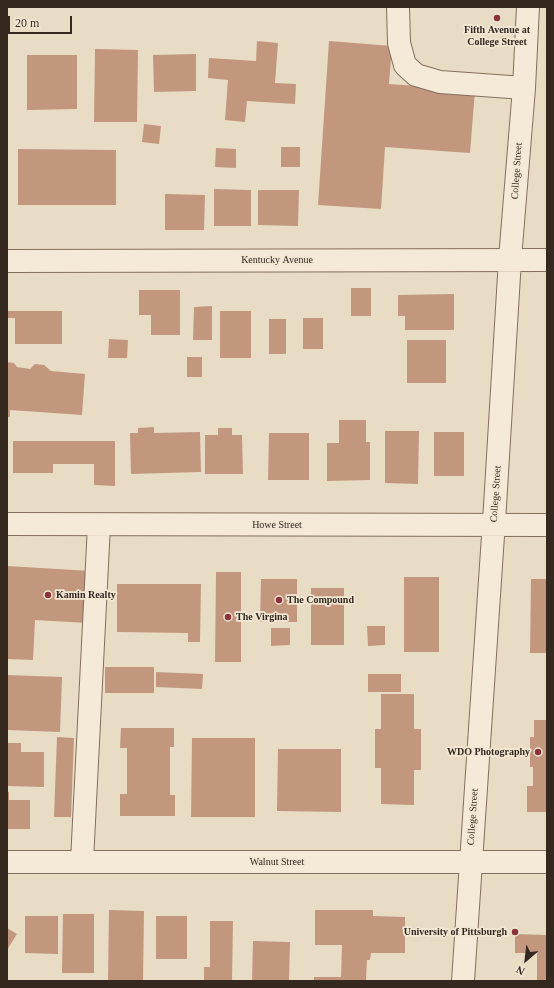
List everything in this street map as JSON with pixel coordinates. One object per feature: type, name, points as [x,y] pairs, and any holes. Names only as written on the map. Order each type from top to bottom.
[{"type":"street","points":[[398,7],[399,43],[405,65],[416,75],[440,82],[524,88]]},
{"type":"street","name":"College Street","points":[[463,981],[494,526],[510,259],[524,88],[528,7]]},
{"type":"street","name":"Kentucky Avenue","points":[[7,261],[547,260]]},
{"type":"street","name":"Howe Street","points":[[7,524],[547,525]]},
{"type":"street","points":[[82,861],[99,525]]},
{"type":"street","name":"Walnut Street","points":[[7,862],[547,862]]},
{"type":"building","points":[[257,41],[278,43],[275,83],[296,84],[295,104],[247,101],[245,122],[225,120],[228,80],[208,78],[209,58],[256,61]]},
{"type":"building","points":[[329,41],[392,46],[389,84],[475,90],[470,153],[385,147],[381,209],[318,205]]},
{"type":"building","points":[[95,49],[138,50],[137,122],[94,122]]},
{"type":"building","points":[[196,54],[196,91],[154,92],[153,55]]},
{"type":"building","points":[[27,55],[77,55],[77,109],[27,110]]},
{"type":"building","points":[[144,124],[161,126],[159,144],[142,142]]},
{"type":"building","points":[[281,147],[300,147],[300,167],[281,167]]},
{"type":"building","points":[[216,148],[236,149],[236,168],[215,167]]},
{"type":"building","points":[[18,149],[116,150],[116,205],[18,205]]},
{"type":"building","points":[[214,189],[251,190],[251,226],[214,226]]},
{"type":"building","points":[[258,190],[299,190],[298,226],[258,225]]},
{"type":"building","points":[[165,194],[205,195],[204,230],[165,230]]},
{"type":"building","points":[[351,288],[371,288],[371,316],[351,316]]},
{"type":"building","points":[[139,290],[180,290],[180,335],[151,335],[151,315],[139,315]]},
{"type":"building","points":[[454,294],[454,330],[405,330],[405,316],[398,316],[398,295]]},
{"type":"building","points":[[212,306],[212,340],[193,340],[194,307]]},
{"type":"building","points":[[8,311],[62,311],[62,344],[15,344],[15,318],[8,318]]},
{"type":"building","points":[[220,311],[251,311],[251,358],[220,358]]},
{"type":"building","points":[[303,318],[323,318],[323,349],[303,349]]},
{"type":"building","points":[[269,319],[286,319],[286,354],[269,354]]},
{"type":"building","points":[[109,339],[128,340],[127,358],[108,358]]},
{"type":"building","points":[[407,340],[446,340],[446,383],[407,383]]},
{"type":"building","points":[[187,357],[202,357],[202,377],[187,377]]},
{"type":"building","points":[[7,362],[14,363],[17,367],[30,369],[35,364],[44,365],[51,371],[85,374],[82,415],[10,410],[10,417],[7,417]]},
{"type":"building","points":[[339,420],[366,420],[366,442],[370,442],[370,480],[327,481],[327,443],[339,443]]},
{"type":"building","points":[[154,427],[154,433],[200,432],[201,472],[131,474],[130,433],[138,433],[138,428]]},
{"type":"building","points":[[218,428],[232,428],[232,435],[242,435],[243,474],[205,474],[205,435],[218,435]]},
{"type":"building","points":[[385,431],[419,431],[418,484],[385,483]]},
{"type":"building","points":[[434,432],[464,432],[464,476],[434,476]]},
{"type":"building","points":[[269,433],[309,433],[309,480],[268,480]]},
{"type":"building","points":[[13,441],[115,441],[115,486],[94,485],[94,464],[53,464],[53,473],[13,473]]},
{"type":"building","name":"Kamin Realty","points":[[7,566],[91,571],[88,623],[35,620],[33,660],[7,659]]},
{"type":"building","name":"The Virgina","points":[[216,572],[241,572],[241,662],[215,662]]},
{"type":"building","points":[[404,577],[439,577],[439,652],[404,652]]},
{"type":"building","name":"The Compound","points":[[261,579],[297,579],[297,622],[260,622]]},
{"type":"building","points":[[531,579],[547,579],[547,653],[530,653]]},
{"type":"building","points":[[117,584],[201,584],[200,642],[188,642],[188,633],[117,632]]},
{"type":"building","points":[[311,588],[344,588],[344,645],[311,645]]},
{"type":"building","points":[[367,626],[385,626],[385,645],[368,646]]},
{"type":"building","points":[[271,628],[290,628],[290,645],[271,646]]},
{"type":"building","points":[[105,667],[154,667],[154,693],[105,693]]},
{"type":"building","points":[[156,672],[203,674],[202,689],[156,687]]},
{"type":"building","points":[[368,674],[401,674],[401,692],[368,692]]},
{"type":"building","points":[[7,675],[62,677],[60,732],[7,730]]},
{"type":"building","points":[[381,694],[414,694],[414,729],[421,729],[421,770],[414,770],[414,805],[381,804],[381,768],[375,768],[375,729],[381,729]]},
{"type":"building","name":"WDO Photography","points":[[534,720],[547,720],[547,812],[527,812],[527,786],[533,786],[533,767],[530,767],[530,737],[534,737]]},
{"type":"building","points":[[121,728],[174,728],[174,747],[170,747],[170,795],[175,795],[175,816],[120,816],[120,794],[127,794],[127,748],[120,748]]},
{"type":"building","points":[[57,737],[74,738],[71,817],[54,817]]},
{"type":"building","points":[[192,738],[255,738],[255,817],[191,817]]},
{"type":"building","points":[[7,743],[21,743],[21,752],[44,752],[44,787],[7,786]]},
{"type":"building","points":[[278,749],[341,749],[341,812],[277,811]]},
{"type":"building","points":[[7,792],[9,792],[9,800],[30,800],[30,829],[7,829]]},
{"type":"building","points":[[109,910],[144,911],[143,981],[108,981]]},
{"type":"building","points":[[315,910],[373,910],[373,916],[405,917],[405,953],[371,953],[370,960],[367,960],[366,981],[314,981],[314,977],[341,977],[342,945],[315,945]]},
{"type":"building","points":[[63,914],[94,914],[94,973],[62,973]]},
{"type":"building","points":[[25,916],[58,916],[58,954],[25,953]]},
{"type":"building","points":[[156,916],[187,916],[187,959],[156,959]]},
{"type":"building","points":[[210,921],[233,921],[232,981],[204,981],[204,967],[210,967]]},
{"type":"building","points":[[7,928],[17,934],[7,950]]},
{"type":"building","points":[[515,934],[547,935],[547,981],[537,981],[537,953],[515,953]]},
{"type":"building","points":[[253,941],[290,942],[289,981],[252,981]]},
{"type":"place","name":"Fifth Avenue at College Street","points":[[497,18]]},
{"type":"place","name":"Kamin Realty","points":[[48,595]]},
{"type":"place","name":"The Compound","points":[[279,600]]},
{"type":"place","name":"The Virgina","points":[[228,617]]},
{"type":"place","name":"WDO Photography","points":[[538,752]]},
{"type":"place","name":"University of Pittsburgh","points":[[515,932]]}]
